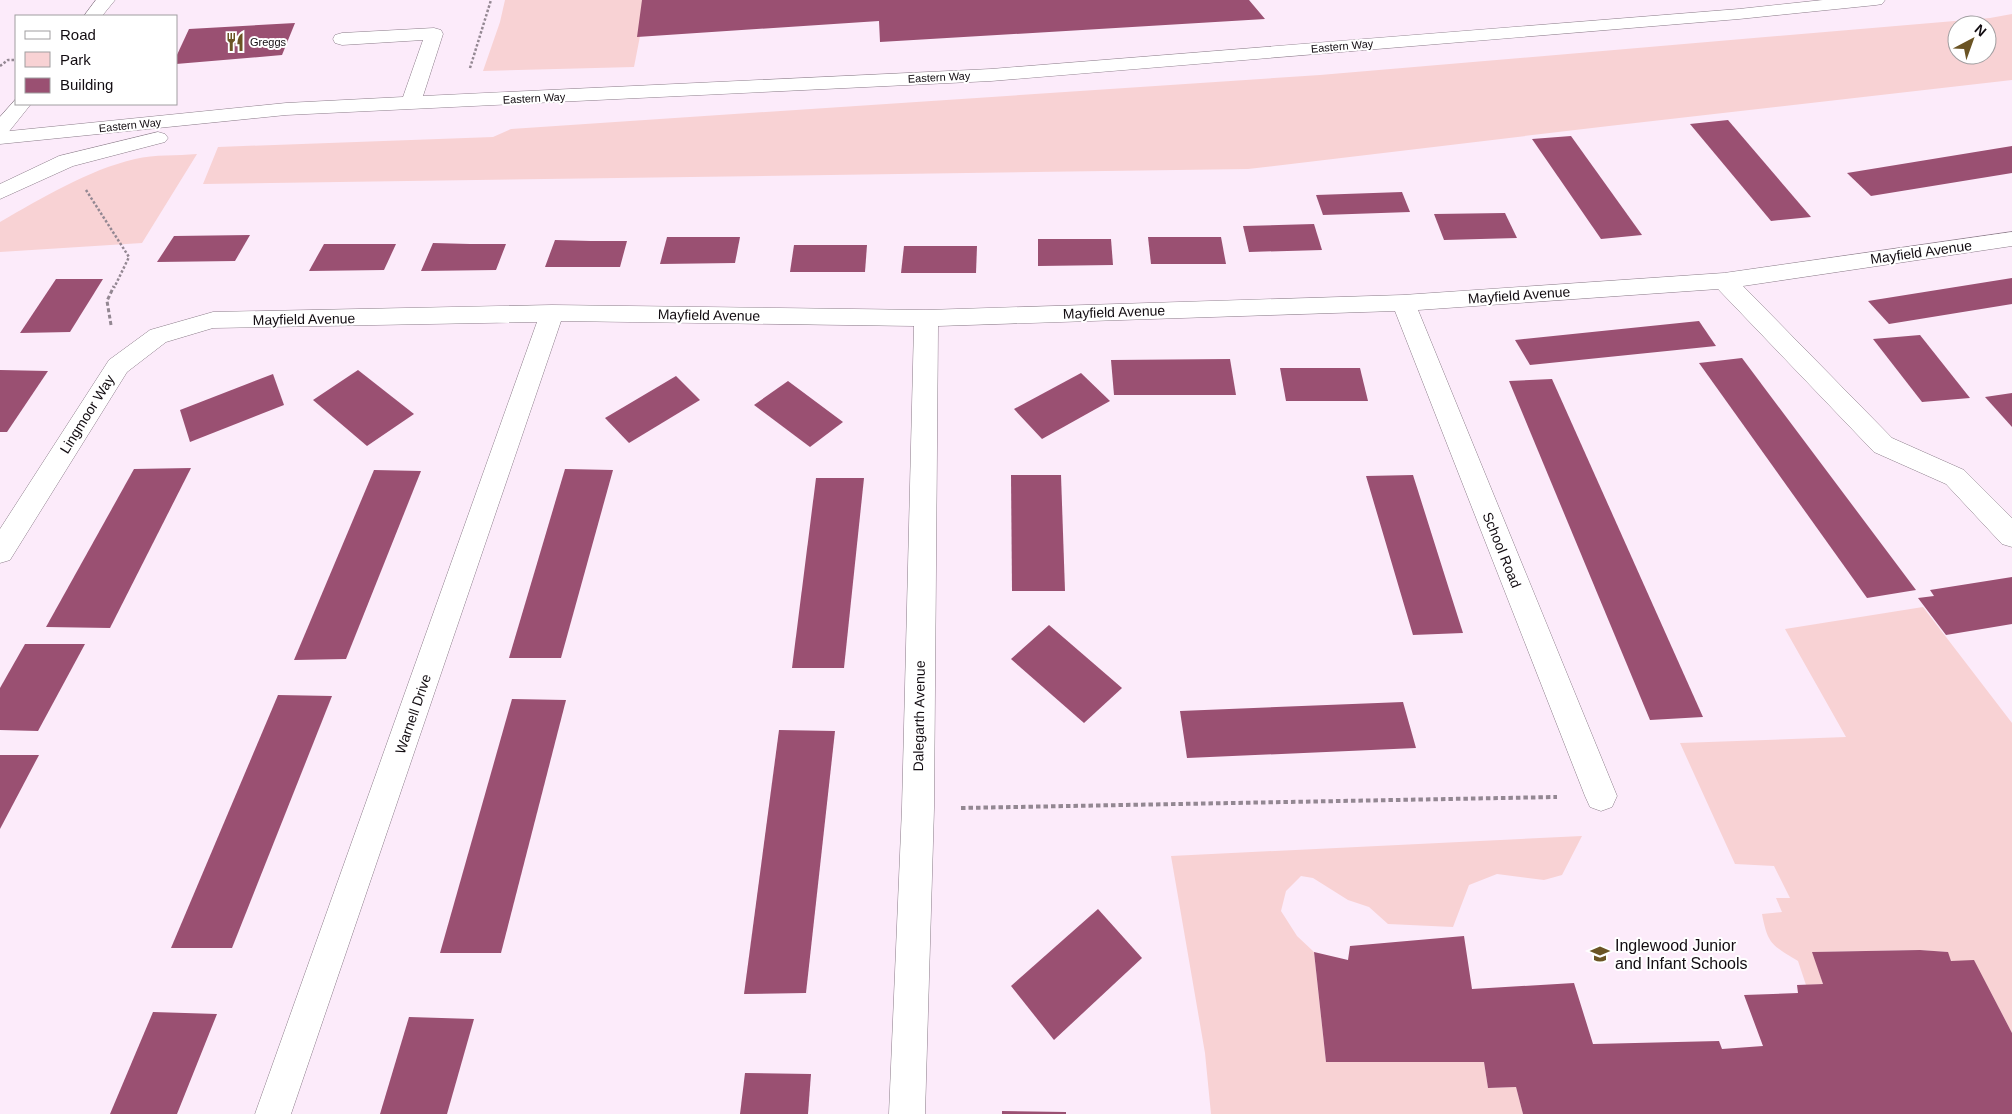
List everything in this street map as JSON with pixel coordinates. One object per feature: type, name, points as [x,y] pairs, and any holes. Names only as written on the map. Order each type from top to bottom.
[{"type":"street","points":[[94,15],[106,0]]},
{"type":"street","name":"Eastern Way","points":[[0,138],[286,109],[991,75],[1739,14],[1876,0]]},
{"type":"street","points":[[342,39],[434,34],[411,104]]},
{"type":"street","points":[[0,130],[20,105]]},
{"type":"street","points":[[0,192],[66,161],[123,145],[286,109]]},
{"type":"street","name":"Mayfield Avenue","points":[[212,320],[552,313],[926,318],[1403,303],[1724,281],[2012,239]]},
{"type":"street","points":[[1724,281],[1883,445],[1955,477],[2012,536]]},
{"type":"street","name":"School Road","points":[[1403,303],[1601,796]]},
{"type":"street","name":"Warnell Drive","points":[[273,1114],[552,313]]},
{"type":"street","name":"Dalegarth Avenue","points":[[906,1114],[918,808],[926,318]]},
{"type":"street","name":"Lingmoor Way","points":[[0,552],[118,366],[158,336],[212,320]]},
{"type":"path","points":[[459,102],[491,0]]},
{"type":"path","points":[[0,66],[8,60],[15,60]]},
{"type":"path","points":[[66,161],[129,257],[108,300],[118,366]]},
{"type":"path","points":[[918,808],[1601,796]]},
{"type":"green space","points":[[505,0],[647,0],[634,67],[483,71],[500,22]]},
{"type":"green space","points":[[2012,14],[2012,80],[1248,169],[203,184],[218,147],[493,137],[511,129],[1320,75],[1947,22],[1947,65],[1997,65],[1997,17]]},
{"type":"green space","points":[[197,154],[142,243],[0,252],[0,222],[83,177],[117,164],[143,157]]},
{"type":"green space","points":[[1923,607],[2012,723],[2012,1033],[1974,961],[1951,961],[1947,952],[1920,950],[1813,952],[1823,984],[1806,985],[1798,961],[1772,943],[1766,932],[1762,914],[1782,912],[1776,898],[1790,898],[1774,866],[1735,864],[1680,743],[1846,737],[1785,629]]},
{"type":"green space","points":[[1582,836],[1562,875],[1544,880],[1497,874],[1469,885],[1453,927],[1388,924],[1369,907],[1348,900],[1313,878],[1301,876],[1286,891],[1281,911],[1297,936],[1314,952],[1326,1062],[1484,1062],[1488,1088],[1516,1087],[1523,1114],[1211,1114],[1205,1053],[1171,856]]},
{"type":"building","points":[[642,0],[1249,0],[1265,19],[880,42],[879,21],[637,37]]},
{"type":"building","name":"Greggs","points":[[295,23],[282,55],[178,64],[178,53],[189,29]]},
{"type":"building","points":[[1728,120],[1811,217],[1771,221],[1690,124]]},
{"type":"building","points":[[1571,136],[1642,235],[1601,239],[1532,139]]},
{"type":"building","points":[[2012,146],[2012,173],[1871,196],[1847,173]]},
{"type":"building","points":[[1402,192],[1410,212],[1323,215],[1316,195]]},
{"type":"building","points":[[1505,213],[1517,238],[1444,240],[1434,214]]},
{"type":"building","points":[[1314,224],[1322,250],[1249,252],[1243,226]]},
{"type":"building","points":[[250,235],[235,261],[157,262],[174,236]]},
{"type":"building","points":[[667,237],[740,237],[735,263],[660,264]]},
{"type":"building","points":[[1148,237],[1221,237],[1226,264],[1151,264]]},
{"type":"building","points":[[1038,239],[1111,239],[1113,265],[1038,266]]},
{"type":"building","points":[[555,240],[627,241],[620,267],[545,267]]},
{"type":"building","points":[[433,243],[506,244],[496,270],[421,271]]},
{"type":"building","points":[[324,244],[396,244],[384,270],[309,271]]},
{"type":"building","points":[[794,245],[867,245],[865,272],[790,272]]},
{"type":"building","points":[[904,246],[977,246],[976,273],[901,273]]},
{"type":"building","points":[[2012,278],[2012,304],[1889,324],[1868,301]]},
{"type":"building","points":[[56,279],[103,279],[70,332],[20,333]]},
{"type":"building","points":[[1699,321],[1716,346],[1530,365],[1515,340]]},
{"type":"building","points":[[1920,335],[1970,398],[1922,402],[1873,339]]},
{"type":"building","points":[[1742,358],[1916,590],[1867,598],[1699,363]]},
{"type":"building","points":[[1230,359],[1236,395],[1114,395],[1111,360]]},
{"type":"building","points":[[1280,368],[1360,368],[1368,401],[1286,401]]},
{"type":"building","points":[[0,370],[48,371],[7,432],[0,432]]},
{"type":"building","points":[[358,370],[414,414],[367,446],[313,400]]},
{"type":"building","points":[[1081,373],[1110,401],[1042,439],[1014,409]]},
{"type":"building","points":[[273,374],[284,405],[190,442],[180,410]]},
{"type":"building","points":[[676,376],[700,400],[629,443],[605,418]]},
{"type":"building","points":[[1552,379],[1703,717],[1650,720],[1509,381]]},
{"type":"building","points":[[788,381],[843,422],[810,447],[754,405]]},
{"type":"building","points":[[2012,393],[2012,427],[1985,397]]},
{"type":"building","points":[[191,468],[110,628],[46,627],[134,469]]},
{"type":"building","points":[[565,469],[613,470],[561,658],[509,658]]},
{"type":"building","points":[[374,470],[421,471],[346,659],[294,660]]},
{"type":"building","points":[[1011,475],[1061,475],[1065,591],[1012,591]]},
{"type":"building","points":[[1413,475],[1463,633],[1413,635],[1366,476]]},
{"type":"building","points":[[816,478],[864,478],[844,668],[792,668]]},
{"type":"building","points":[[2012,577],[2012,624],[1946,635],[1918,598],[1934,596],[1930,590]]},
{"type":"building","points":[[1049,625],[1122,688],[1084,723],[1011,659]]},
{"type":"building","points":[[25,644],[85,644],[38,731],[0,730],[0,688]]},
{"type":"building","points":[[278,695],[332,696],[232,948],[171,948]]},
{"type":"building","points":[[512,699],[566,700],[501,953],[440,953]]},
{"type":"building","points":[[1403,702],[1416,748],[1187,758],[1180,711]]},
{"type":"building","points":[[779,730],[835,731],[806,993],[744,994]]},
{"type":"building","points":[[0,755],[39,755],[0,829]]},
{"type":"building","points":[[1098,909],[1142,958],[1054,1040],[1011,986]]},
{"type":"building","points":[[1464,936],[1472,989],[1574,983],[1593,1044],[1719,1041],[1722,1049],[1763,1046],[1744,995],[1798,993],[1797,985],[1823,984],[1812,952],[1920,950],[1948,952],[1951,961],[1974,960],[2012,1033],[2012,1114],[1523,1114],[1516,1087],[1488,1088],[1484,1062],[1326,1062],[1314,952],[1348,960],[1350,946]]},
{"type":"building","points":[[153,1012],[217,1014],[177,1114],[110,1114]]},
{"type":"building","points":[[409,1017],[474,1019],[447,1114],[380,1114]]},
{"type":"building","points":[[745,1073],[811,1074],[808,1114],[740,1114]]},
{"type":"building","points":[[1002,1111],[1066,1112],[1066,1114],[1002,1114]]},
{"type":"place","name":"Greggs","points":[[235,42]]},
{"type":"place","name":"Inglewood Junior and Infant Schools","points":[[1600,954]]}]
